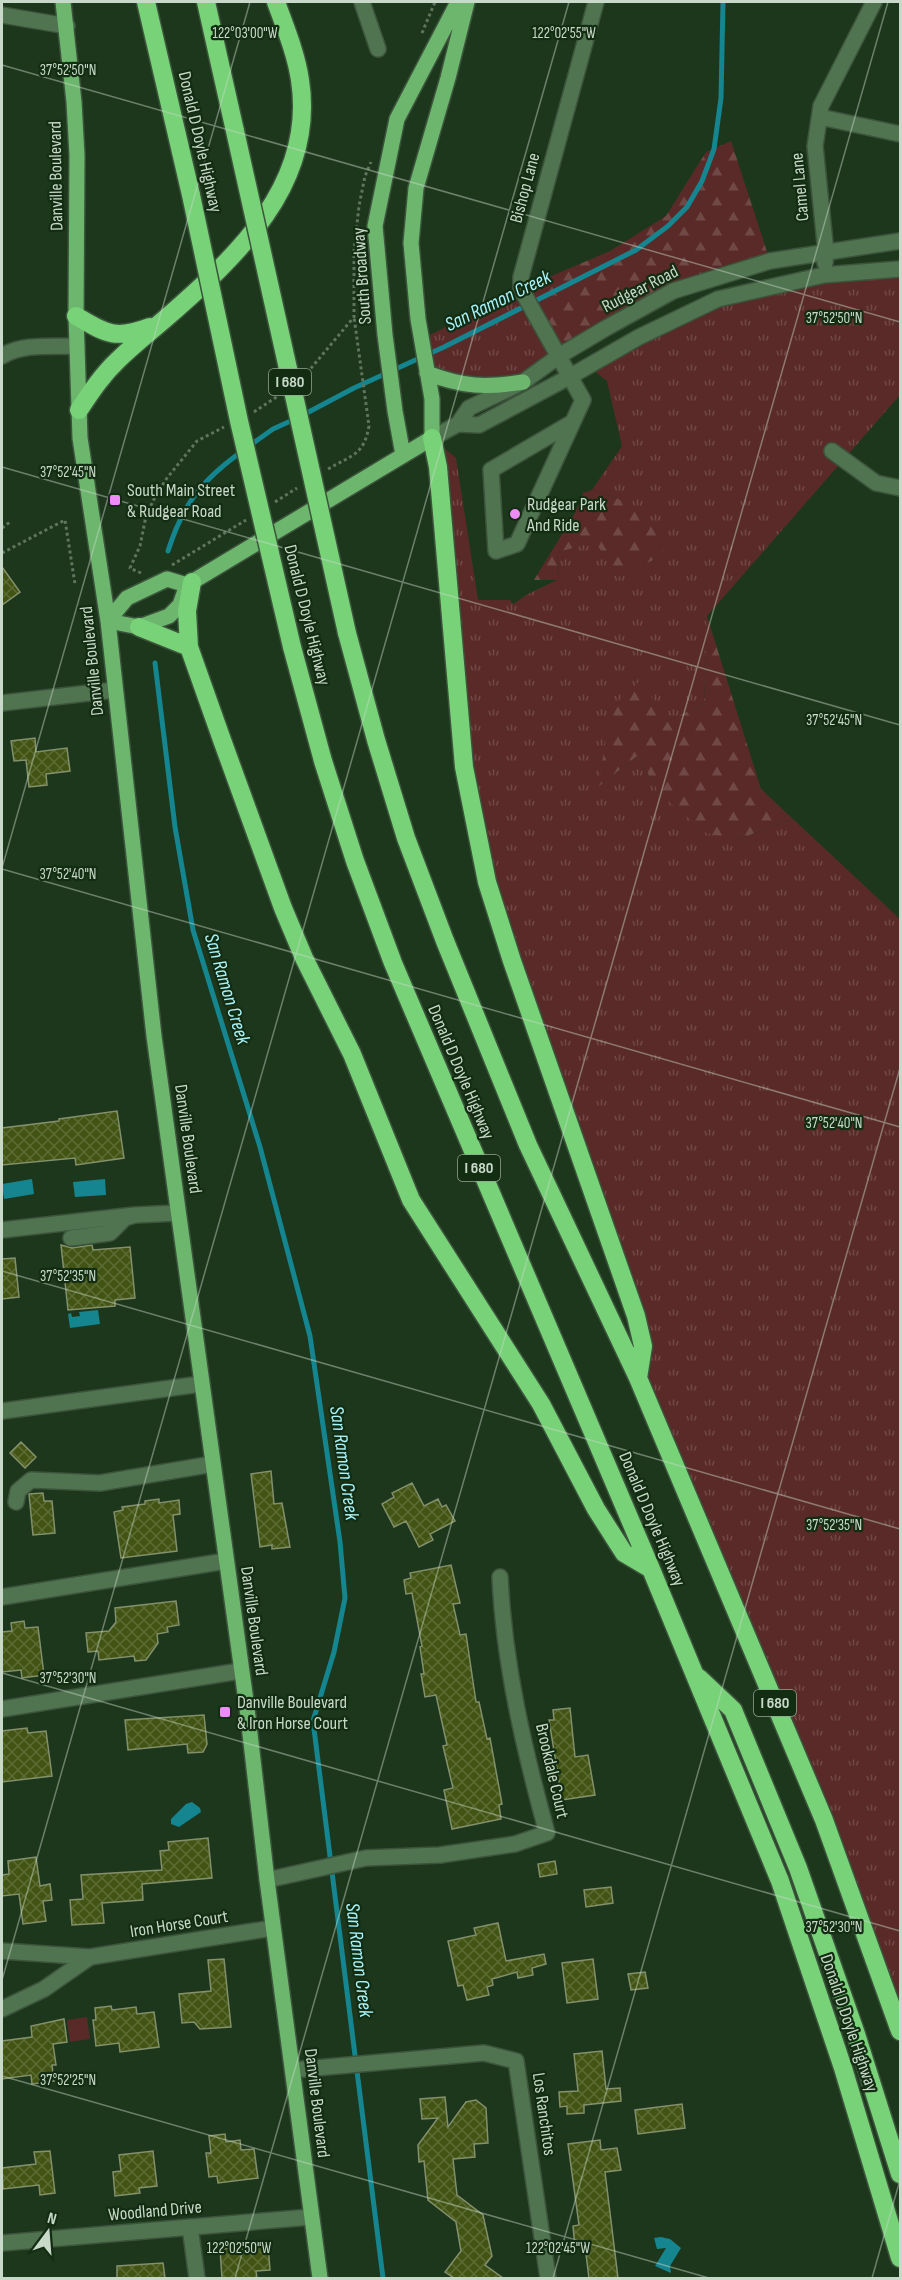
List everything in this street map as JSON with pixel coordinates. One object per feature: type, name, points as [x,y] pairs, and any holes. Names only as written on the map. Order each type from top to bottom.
[{"type":"highway","name":"Donald D Doyle Highway","points":[[146,2],[292,647],[351,850],[393,963],[651,1569],[780,1881],[850,2089],[900,2258]]},
{"type":"highway","name":"Donald D Doyle Highway","points":[[206,2],[347,633],[375,740],[406,838],[445,941],[528,1144],[638,1378],[824,1820],[900,2031]]},
{"type":"highway","points":[[79,410],[113,364],[225,264],[255,231],[279,195],[294,158],[302,119],[300,80],[276,2]]},
{"type":"highway","points":[[76,316],[100,330],[114,334],[129,334],[162,322]]},
{"type":"highway","points":[[432,438],[438,467],[464,767],[477,837],[487,882],[512,961],[636,1316],[643,1346],[638,1378]]},
{"type":"highway","points":[[190,584],[187,611],[189,647],[283,908],[313,977],[351,1054],[411,1200],[541,1404],[596,1509],[624,1553],[651,1569]]},
{"type":"highway","points":[[139,627],[189,647]]},
{"type":"highway","name":"I 680","points":[[695,1675],[733,1710],[798,1868],[856,2034],[900,2174]]},
{"type":"main road","name":"Danville Boulevard","points":[[63,2],[68,26],[77,155],[76,316],[80,438],[108,621],[154,1036],[240,1671],[247,1708],[273,1928],[320,2278]]},
{"type":"main road","name":"South Broadway","points":[[404,456],[395,411],[385,335],[375,226],[397,119],[458,2]]},
{"type":"main road","points":[[432,438],[432,399],[418,319],[411,243],[416,188],[467,2]]},
{"type":"main road","points":[[427,373],[448,382],[468,386],[499,386],[523,382]]},
{"type":"main road","name":"Rudgear Road","points":[[190,584],[432,438]]},
{"type":"main road","points":[[167,579],[190,584],[180,605],[169,616],[139,627],[108,621],[127,598],[167,579]]},
{"type":"street","points":[[362,2],[378,49]]},
{"type":"street","name":"Bishop Lane","points":[[573,422],[583,400],[521,289],[521,277],[596,2]]},
{"type":"street","name":"Camel Lane","points":[[824,275],[826,253],[815,146],[821,106],[874,2]]},
{"type":"street","points":[[2,15],[68,26]]},
{"type":"street","points":[[820,117],[900,134]]},
{"type":"street","name":"Rudgear Road","points":[[432,438],[458,424],[469,408],[523,382],[559,356],[673,291],[770,261],[900,241]]},
{"type":"street","name":"Rudgear Road","points":[[458,424],[479,425],[639,337],[718,299],[824,275],[900,269]]},
{"type":"street","points":[[2,356],[10,351],[26,347],[77,346]]},
{"type":"street","points":[[573,422],[518,544],[496,551],[491,470],[573,422]]},
{"type":"street","points":[[832,451],[876,483],[900,488]]},
{"type":"street","points":[[2,703],[115,690]]},
{"type":"street","points":[[2,1230],[135,1215],[178,1213]]},
{"type":"street","points":[[71,1238],[110,1233],[125,1218],[135,1215]]},
{"type":"street","points":[[3,1411],[201,1384]]},
{"type":"street","points":[[16,1502],[18,1491],[31,1480],[100,1483],[213,1464]]},
{"type":"street","points":[[2,1597],[226,1561]]},
{"type":"street","name":"Brookdale Court","points":[[267,1880],[366,1858],[440,1855],[515,1844],[547,1833],[527,1759],[502,1622],[500,1577]]},
{"type":"street","points":[[2,1709],[240,1671]]},
{"type":"street","name":"Iron Horse Court","points":[[2,1951],[90,1957],[273,1928]]},
{"type":"street","name":"Iron Horse Court","points":[[2,2009],[44,1989],[90,1957]]},
{"type":"street","name":"Los Ranchitos","points":[[293,2070],[484,2053],[516,2061],[548,2278]]},
{"type":"street","name":"Woodland Drive","points":[[2,2243],[311,2217]]},
{"type":"street","points":[[190,2227],[197,2278]]},
{"type":"path","points":[[354,317],[367,415]]},
{"type":"path","points":[[2,553],[65,520],[75,584]]},
{"type":"path","points":[[2,528],[10,522]]},
{"type":"green space","points":[[731,141],[770,261],[673,291],[559,356],[521,289],[610,251],[666,216],[706,152]]},
{"type":"green space","points":[[900,269],[900,395],[707,616],[704,704],[665,722],[599,786],[637,756],[661,795],[736,840],[793,819],[900,919],[900,2031],[638,1378],[643,1346],[487,882],[432,438],[456,458],[478,600],[510,600],[513,604],[557,580],[558,552],[595,541],[620,577],[617,498],[592,490],[622,446],[607,381],[588,366],[718,299]]},
{"type":"green space","points":[[521,289],[559,356],[523,382],[427,373],[422,339]]},
{"type":"green space","points":[[592,490],[617,498],[650,519],[665,554],[619,577],[595,542],[558,552],[557,580],[534,580],[575,513],[583,493]]},
{"type":"green space","points":[[707,616],[761,789],[793,819],[736,840],[706,833],[661,795],[637,756],[598,787],[611,708],[642,679],[665,722],[704,704]]},
{"type":"green space","points":[[87,2017],[90,2039],[70,2042],[67,2020]]},
{"type":"water","points":[[32,1179],[34,1194],[4,1199],[2,1184]]},
{"type":"water","points":[[105,1179],[106,1195],[75,1197],[73,1182]]},
{"type":"water","points":[[98,1310],[100,1324],[70,1328],[68,1314],[71,1313],[72,1317],[80,1316],[79,1312]]},
{"type":"water","points":[[192,1802],[200,1808],[201,1812],[179,1827],[171,1824],[171,1819],[186,1804]]},
{"type":"water","points":[[654,2238],[670,2239],[681,2248],[670,2266],[671,2273],[655,2266],[666,2248],[657,2249]]},
{"type":"building","points":[[2,567],[20,592],[2,605]]},
{"type":"building","points":[[35,738],[36,752],[67,748],[70,771],[46,774],[47,785],[29,787],[26,760],[14,761],[11,741]]},
{"type":"building","points":[[117,1111],[124,1158],[76,1165],[75,1158],[2,1165],[2,1128]]},
{"type":"building","points":[[61,1245],[72,1248],[92,1245],[93,1250],[130,1247],[135,1298],[115,1300],[115,1306],[68,1310]]},
{"type":"building","points":[[15,1258],[19,1297],[2,1299],[2,1259]]},
{"type":"building","points":[[21,1442],[36,1457],[25,1468],[10,1453]]},
{"type":"building","points":[[271,1471],[274,1504],[282,1503],[290,1547],[272,1549],[272,1545],[260,1547],[251,1474]]},
{"type":"building","points":[[412,1483],[424,1506],[438,1499],[442,1507],[446,1505],[455,1521],[430,1534],[433,1540],[419,1547],[406,1521],[394,1527],[382,1504],[394,1497],[392,1493]]},
{"type":"building","points":[[43,1493],[44,1501],[52,1501],[55,1533],[33,1535],[29,1494]]},
{"type":"building","points":[[159,1499],[159,1503],[179,1500],[180,1514],[173,1515],[177,1551],[121,1558],[114,1512],[123,1510],[122,1507],[145,1504],[145,1501]]},
{"type":"building","points":[[451,1565],[460,1603],[453,1604],[460,1635],[466,1634],[476,1702],[479,1702],[487,1739],[490,1738],[502,1804],[499,1805],[501,1819],[452,1829],[444,1790],[453,1788],[443,1746],[447,1745],[436,1695],[425,1697],[421,1674],[424,1674],[420,1647],[422,1646],[412,1593],[406,1594],[404,1580],[411,1578],[410,1573]]},
{"type":"building","points":[[176,1601],[179,1625],[167,1627],[168,1632],[157,1634],[158,1643],[146,1660],[135,1661],[134,1656],[99,1660],[98,1651],[88,1652],[86,1633],[109,1631],[116,1622],[115,1608]]},
{"type":"building","points":[[24,1621],[25,1628],[38,1627],[44,1675],[22,1678],[21,1670],[2,1672],[2,1632],[12,1631],[11,1623]]},
{"type":"building","points":[[570,1708],[575,1757],[588,1755],[595,1795],[562,1800],[549,1720],[554,1720],[553,1710]]},
{"type":"building","points":[[204,1715],[207,1744],[203,1752],[188,1753],[187,1744],[128,1750],[125,1720]]},
{"type":"building","points":[[27,1728],[28,1733],[46,1731],[52,1776],[2,1782],[2,1731]]},
{"type":"building","points":[[208,1838],[212,1878],[142,1884],[143,1900],[102,1903],[104,1923],[72,1925],[70,1900],[83,1899],[81,1875],[162,1870],[160,1851],[169,1850],[168,1842]]},
{"type":"building","points":[[36,1857],[40,1886],[50,1884],[52,1900],[43,1901],[46,1921],[23,1924],[19,1894],[2,1896],[2,1875],[9,1874],[8,1861]]},
{"type":"building","points":[[555,1861],[557,1874],[540,1877],[538,1864]]},
{"type":"building","points":[[611,1887],[613,1903],[586,1907],[584,1890]]},
{"type":"building","points":[[498,1923],[506,1961],[544,1954],[546,1964],[532,1968],[533,1975],[518,1978],[517,1972],[492,1979],[493,1985],[487,1987],[489,1995],[467,2000],[463,1985],[458,1986],[448,1941],[476,1935],[474,1928]]},
{"type":"building","points":[[224,1959],[231,2027],[200,2029],[194,2022],[182,2023],[179,1994],[211,1991],[208,1960]]},
{"type":"building","points":[[593,1959],[598,1999],[567,2003],[562,1963]]},
{"type":"building","points":[[645,1972],[648,1988],[631,1990],[628,1974]]},
{"type":"building","points":[[111,2006],[112,2010],[136,2007],[137,2014],[154,2012],[159,2047],[120,2052],[119,2043],[96,2046],[93,2020],[96,2020],[95,2008]]},
{"type":"building","points":[[64,2019],[67,2042],[53,2044],[56,2065],[52,2065],[54,2081],[32,2084],[31,2075],[2,2079],[2,2041],[32,2037],[31,2026]]},
{"type":"building","points":[[602,2051],[606,2089],[620,2088],[621,2101],[584,2105],[584,2113],[567,2114],[567,2106],[560,2107],[559,2092],[578,2091],[574,2054]]},
{"type":"building","points":[[445,2097],[448,2127],[466,2102],[476,2100],[486,2108],[488,2143],[474,2144],[475,2157],[453,2159],[457,2195],[483,2215],[492,2256],[485,2265],[503,2278],[454,2278],[445,2272],[461,2251],[456,2222],[428,2200],[424,2161],[419,2162],[418,2145],[438,2118],[422,2119],[420,2099]]},
{"type":"building","points":[[682,2104],[685,2128],[638,2134],[635,2110]]},
{"type":"building","points":[[225,2134],[226,2142],[240,2140],[241,2150],[254,2149],[258,2178],[218,2183],[217,2176],[209,2177],[206,2153],[211,2153],[209,2136]]},
{"type":"building","points":[[600,2140],[601,2150],[617,2148],[621,2170],[605,2172],[618,2278],[589,2278],[585,2246],[575,2247],[573,2226],[579,2225],[568,2144]]},
{"type":"building","points":[[50,2151],[55,2193],[40,2195],[39,2185],[3,2189],[2,2168],[36,2164],[34,2152]]},
{"type":"building","points":[[153,2151],[157,2186],[139,2188],[140,2193],[115,2196],[113,2172],[121,2171],[119,2155]]},
{"type":"building","points":[[268,2245],[270,2270],[256,2271],[257,2278],[222,2278],[220,2249]]},
{"type":"building","points":[[163,2263],[165,2278],[117,2278],[117,2266]]},
{"type":"waterway","name":"San Ramon Creek","points":[[303,415],[636,250],[668,226],[687,207],[702,181],[714,149],[721,98],[723,2]]},
{"type":"waterway","name":"San Ramon Creek","points":[[249,446],[273,429],[295,419]]},
{"type":"waterway","name":"San Ramon Creek","points":[[168,551],[180,520],[195,495],[215,473],[241,452]]},
{"type":"waterway","name":"San Ramon Creek","points":[[155,663],[175,827],[193,930],[260,1147],[310,1336],[340,1542],[345,1598],[334,1652],[313,1721],[383,2278]]},
{"type":"place","name":"South Main Street & Rudgear Road","points":[[115,500]]},
{"type":"place","name":"Rudgear Park And Ride","points":[[515,514]]},
{"type":"place","name":"Danville Boulevard & Iron Horse Court","points":[[225,1712]]}]
